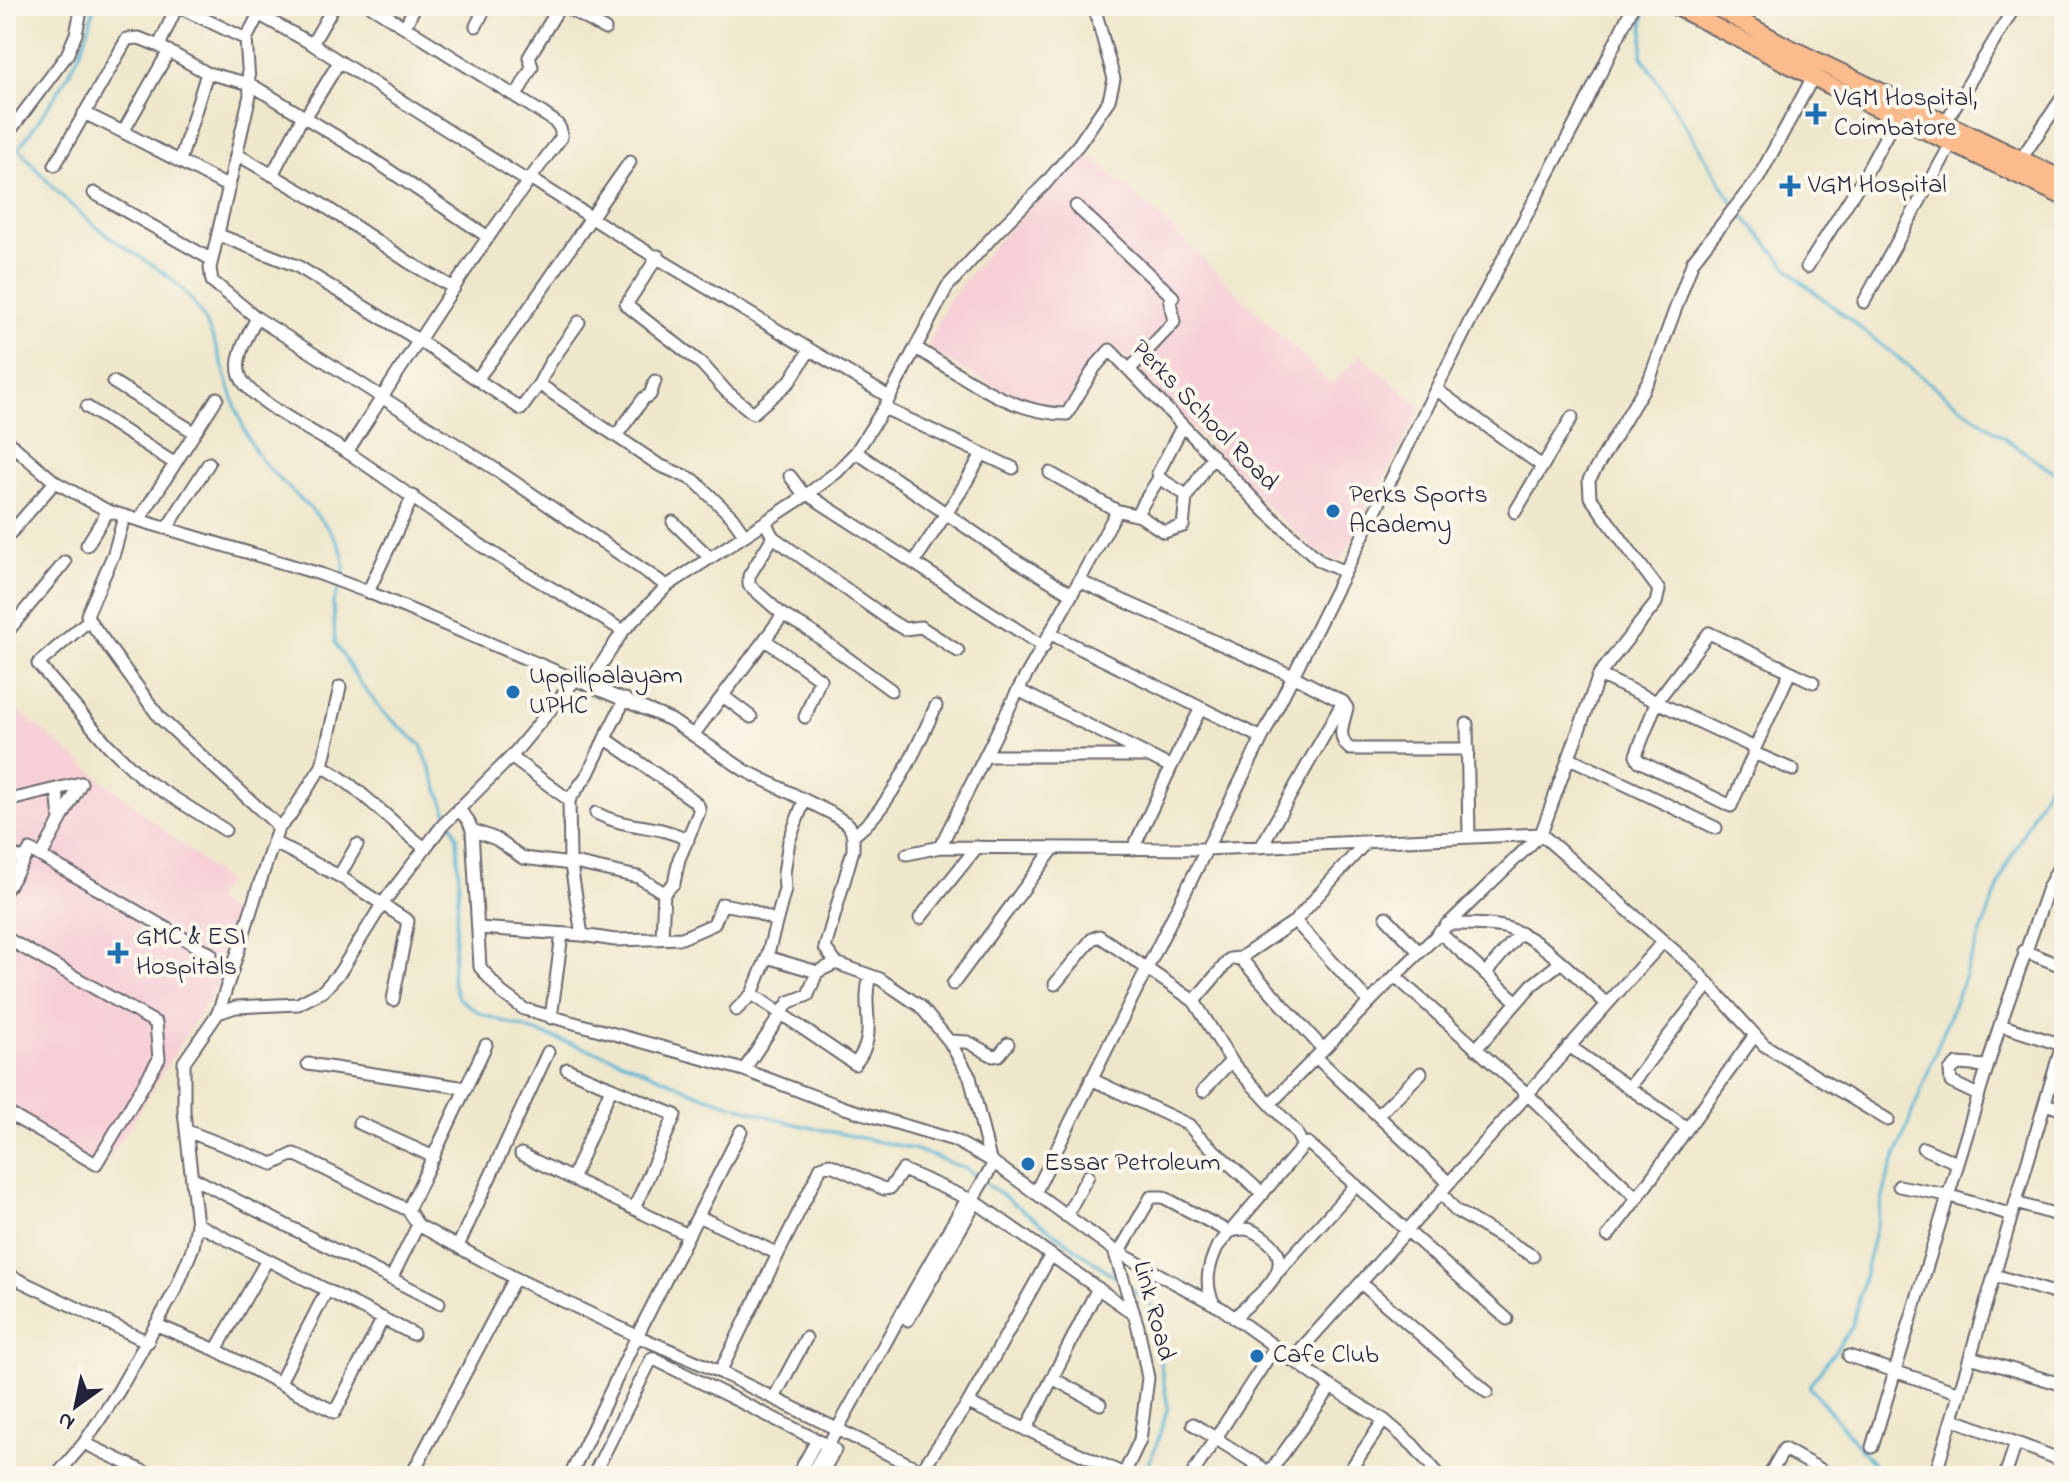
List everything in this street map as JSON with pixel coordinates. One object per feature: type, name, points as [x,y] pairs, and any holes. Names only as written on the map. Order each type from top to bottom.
[{"type":"highway","points":[[1675,6],[1813,77],[2064,197]]},
{"type":"highway","points":[[1717,7],[1784,45],[2064,180]]},
{"type":"street","points":[[6,136],[67,55],[76,34],[82,6]]},
{"type":"street","points":[[123,132],[164,49],[177,6],[246,39]]},
{"type":"street","points":[[312,44],[334,6]]},
{"type":"street","points":[[347,452],[488,237],[561,138],[558,124],[371,6]]},
{"type":"street","points":[[405,27],[415,6]]},
{"type":"street","points":[[476,26],[486,6]]},
{"type":"street","points":[[516,96],[532,67],[529,57],[562,6],[605,29]]},
{"type":"street","points":[[588,685],[623,631],[667,586],[806,495],[837,472],[856,452],[887,403],[947,287],[1045,184],[1079,144],[1109,100],[1114,79],[1094,6]]},
{"type":"street","points":[[1945,123],[2015,6]]},
{"type":"street","points":[[667,586],[383,396],[257,318],[212,281],[212,260],[238,155],[250,84],[246,39],[260,10],[528,179],[658,256],[887,403],[1013,468]]},
{"type":"street","points":[[1035,1193],[1471,319],[1580,115],[1632,10]]},
{"type":"street","points":[[55,165],[127,39],[139,38],[207,73],[250,84],[374,160],[488,237]]},
{"type":"street","points":[[272,175],[339,62]]},
{"type":"street","points":[[180,161],[207,73]]},
{"type":"street","points":[[1270,1104],[1443,928],[1541,834],[1599,675],[1656,603],[1659,590],[1590,497],[1589,480],[1650,378],[1689,268],[1759,177],[1813,77]]},
{"type":"street","points":[[2021,159],[2064,95]]},
{"type":"street","points":[[84,113],[229,187]]},
{"type":"street","points":[[1807,267],[1865,175],[1896,117]]},
{"type":"street","points":[[1864,302],[1951,144]]},
{"type":"street","points":[[238,155],[454,288]]},
{"type":"street","points":[[477,379],[520,324],[630,162]]},
{"type":"street","points":[[94,193],[212,260]]},
{"type":"street","points":[[1076,206],[1173,297],[1170,301],[1174,322],[1129,370]]},
{"type":"street","points":[[219,235],[297,266],[420,341],[521,409],[579,322]]},
{"type":"street","points":[[658,256],[626,305],[702,364],[726,391],[753,413],[790,381],[809,351]]},
{"type":"street","points":[[257,318],[238,362],[240,378],[250,389],[413,496],[482,546],[623,631]]},
{"type":"street","name":"Perks School Road","points":[[916,348],[1022,408],[1050,414],[1067,414],[1095,367],[1110,350],[1264,510],[1320,561],[1345,572]]},
{"type":"street","points":[[616,436],[644,398],[650,395],[655,381]]},
{"type":"street","points":[[113,382],[194,432]]},
{"type":"street","points":[[539,384],[659,465],[694,480],[732,517],[744,534]]},
{"type":"street","points":[[1437,390],[1542,466]]},
{"type":"street","points":[[139,520],[217,398]]},
{"type":"street","points":[[87,407],[174,463]]},
{"type":"street","points":[[1515,512],[1572,417]]},
{"type":"street","points":[[1136,515],[1159,478],[1158,473],[1182,427]]},
{"type":"street","points":[[7,443],[55,482],[108,511],[320,574],[625,699],[671,720],[744,770],[849,825],[853,850],[825,948],[836,963],[880,979],[920,1006],[949,1041],[970,1077],[992,1162],[841,1431],[820,1476]]},
{"type":"street","points":[[856,452],[1010,557],[1072,594]]},
{"type":"street","points":[[914,562],[982,454]]},
{"type":"street","points":[[1050,473],[1115,510],[1136,515],[1164,532],[1183,526],[1188,496],[1213,456]]},
{"type":"street","points":[[167,528],[209,463]]},
{"type":"street","points":[[790,476],[806,495],[1044,647]]},
{"type":"street","points":[[1159,478],[1188,496]]},
{"type":"street","points":[[6,538],[55,482]]},
{"type":"street","points":[[368,592],[413,496]]},
{"type":"street","points":[[940,847],[1018,690],[1044,647],[1115,510]]},
{"type":"street","points":[[87,545],[108,511]]},
{"type":"street","points":[[124,517],[114,553],[87,615],[89,620],[160,718],[278,829]]},
{"type":"street","points":[[673,522],[709,557]]},
{"type":"street","points":[[765,522],[773,537],[891,621],[904,629],[921,627],[958,651]]},
{"type":"street","points":[[773,537],[749,576],[749,585],[783,615],[809,630],[891,690]]},
{"type":"street","points":[[7,631],[65,562]]},
{"type":"street","points":[[1079,581],[1293,676],[1343,702],[1347,708],[1341,737],[1350,749],[1468,749]]},
{"type":"street","points":[[694,734],[783,615]]},
{"type":"street","points":[[89,620],[38,664],[108,745],[142,778],[225,830]]},
{"type":"street","points":[[1790,672],[1731,806],[1639,761],[1636,755],[1657,701],[1709,633],[1813,682]]},
{"type":"street","points":[[1051,634],[1262,738]]},
{"type":"street","points":[[765,640],[820,679],[805,717]]},
{"type":"street","points":[[1599,675],[1793,770]]},
{"type":"street","points":[[218,1013],[236,1007],[298,1004],[323,991],[340,972],[383,903],[442,826],[511,757],[575,680]]},
{"type":"street","points":[[56,1476],[84,1443],[148,1342],[182,1276],[193,1247],[197,1224],[187,1131],[184,1062],[218,1013],[246,933],[258,881],[278,829],[322,766],[340,687]]},
{"type":"street","points":[[1018,690],[1171,767]]},
{"type":"street","points":[[723,696],[751,717]]},
{"type":"street","points":[[582,935],[571,863],[569,800],[588,774],[625,699]]},
{"type":"street","points":[[1261,847],[1343,702]]},
{"type":"street","points":[[853,836],[870,824],[914,753],[936,706]]},
{"type":"street","points":[[1133,849],[1201,708]]},
{"type":"street","points":[[1467,724],[1469,837]]},
{"type":"street","points":[[472,830],[496,839],[523,858],[571,863],[638,877],[664,891],[671,889],[699,807],[652,769],[605,738]]},
{"type":"street","points":[[985,756],[1149,756]]},
{"type":"street","points":[[511,757],[569,800]]},
{"type":"street","points":[[1570,758],[1716,828]]},
{"type":"street","points":[[322,766],[341,777],[394,825],[425,848]]},
{"type":"street","points":[[6,801],[81,783],[41,856]]},
{"type":"street","points":[[57,789],[60,821]]},
{"type":"street","points":[[736,1010],[752,994],[767,957],[785,889],[789,841],[804,801]]},
{"type":"street","points":[[456,812],[468,820],[472,830],[480,967],[501,992],[524,1009],[744,1070],[845,1108],[954,1140],[992,1162],[1117,1256],[1214,1305],[1291,1360],[1384,1420],[1440,1476]]},
{"type":"street","points":[[596,813],[612,822],[664,829],[688,840]]},
{"type":"street","points":[[907,854],[940,847],[1206,849],[1541,834],[1709,984],[1764,1045],[1888,1120]]},
{"type":"street","points":[[273,842],[339,876],[408,921],[393,1000]]},
{"type":"street","points":[[1194,1001],[1230,959],[1240,958],[1295,921],[1366,842]]},
{"type":"street","points":[[339,876],[357,845]]},
{"type":"street","points":[[920,918],[977,847]]},
{"type":"street","points":[[953,984],[1054,848]]},
{"type":"street","points":[[6,850],[23,860]]},
{"type":"street","points":[[6,890],[30,850],[211,954]]},
{"type":"street","points":[[1872,1447],[2024,951],[2048,888],[2064,857]]},
{"type":"street","points":[[2048,888],[2064,895]]},
{"type":"street","points":[[662,938],[664,891]]},
{"type":"street","points":[[479,928],[615,940],[682,938],[714,924],[722,904],[748,909],[776,921]]},
{"type":"street","points":[[1386,917],[1419,952]]},
{"type":"street","points":[[1295,921],[1369,1002]]},
{"type":"street","points":[[1443,928],[1487,924],[1520,933],[1533,940],[1607,1004]]},
{"type":"street","points":[[1443,928],[1517,1002]]},
{"type":"street","points":[[1486,973],[1520,933]]},
{"type":"street","points":[[551,1018],[562,934]]},
{"type":"street","points":[[1055,984],[1087,943],[1099,936],[1194,1001],[1231,1061],[1296,1132],[1303,1146]]},
{"type":"street","points":[[6,938],[156,1023],[159,1059],[96,1164],[6,1112]]},
{"type":"street","points":[[1291,1360],[1663,942]]},
{"type":"street","points":[[2024,951],[2064,967]]},
{"type":"street","points":[[767,957],[817,972],[836,963]]},
{"type":"street","points":[[1240,958],[1319,1053],[1445,1188],[1455,1210],[1533,1256]]},
{"type":"street","points":[[1476,1049],[1532,985],[1560,963]]},
{"type":"street","points":[[744,1070],[789,1002],[808,995],[817,972]]},
{"type":"street","points":[[752,994],[855,1064],[870,1036],[865,996],[870,976]]},
{"type":"street","points":[[1395,976],[1637,1198]]},
{"type":"street","points":[[1629,1087],[1709,984]]},
{"type":"street","points":[[1935,1476],[2063,1045],[2000,1025]]},
{"type":"street","points":[[1608,1236],[1755,1035]]},
{"type":"street","points":[[949,1041],[968,1042],[993,1056],[999,1055],[1008,1044]]},
{"type":"street","points":[[408,1210],[486,1045]]},
{"type":"street","points":[[1569,1046],[1687,1128]]},
{"type":"street","points":[[458,1246],[548,1052]]},
{"type":"street","points":[[1203,1091],[1231,1061]]},
{"type":"street","points":[[308,1064],[466,1088]]},
{"type":"street","points":[[1978,1095],[1951,1082],[1950,1071],[1957,1064],[1987,1066]]},
{"type":"street","points":[[567,1069],[675,1115],[634,1209]]},
{"type":"street","points":[[1378,1115],[1421,1073]]},
{"type":"street","points":[[1091,1079],[1189,1125],[1263,1194]]},
{"type":"street","points":[[572,1179],[611,1088]]},
{"type":"street","points":[[2045,1104],[2064,1110]]},
{"type":"street","points":[[359,1123],[434,1157]]},
{"type":"street","points":[[187,1131],[273,1164],[294,1154],[408,1210],[418,1225],[515,1278],[720,1372],[920,1473],[933,1476]]},
{"type":"street","points":[[570,1476],[741,1131]]},
{"type":"street","points":[[1214,1305],[1207,1283],[1209,1265],[1217,1247],[1308,1143],[1507,1319]]},
{"type":"street","points":[[1923,1148],[1957,1163]]},
{"type":"street","points":[[521,1154],[688,1235]]},
{"type":"street","points":[[720,1372],[823,1165],[832,1165],[884,1189],[890,1188],[903,1170],[972,1200],[1098,1288],[1132,1308]]},
{"type":"street","points":[[1066,1216],[1088,1176]]},
{"type":"street","points":[[193,1178],[439,1303]]},
{"type":"street","points":[[1234,1318],[1254,1297],[1270,1286],[1278,1272],[1356,1185]]},
{"type":"street","points":[[1899,1186],[2064,1217]]},
{"type":"street","points":[[1117,1256],[1151,1197],[1163,1197],[1229,1232],[1242,1227],[1265,1239],[1276,1248],[1278,1272]]},
{"type":"street","points":[[698,1216],[772,1251]]},
{"type":"street","points":[[197,1224],[413,1334]]},
{"type":"street","points":[[391,1279],[418,1225]]},
{"type":"street","points":[[920,1473],[968,1403],[1051,1255]]},
{"type":"street","name":"Link Road","points":[[1117,1256],[1148,1378],[1140,1440],[1124,1475]]},
{"type":"street","points":[[216,1350],[267,1260]]},
{"type":"street","points":[[6,1274],[148,1342]]},
{"type":"street","points":[[1994,1275],[2064,1296]]},
{"type":"street","points":[[411,1476],[515,1278]]},
{"type":"street","points":[[1361,1283],[1487,1392]]},
{"type":"street","points":[[1026,1430],[1098,1288]]},
{"type":"street","points":[[280,1382],[327,1290]]},
{"type":"street","points":[[157,1325],[216,1350],[335,1412],[383,1318]]},
{"type":"street","points":[[774,1398],[806,1338]]},
{"type":"street","points":[[1191,1476],[1275,1347]]},
{"type":"street","points":[[1849,1356],[1960,1393]]},
{"type":"street","points":[[1970,1357],[2064,1385]]},
{"type":"street","points":[[593,1476],[652,1358],[829,1446]]},
{"type":"street","points":[[1052,1378],[1100,1404]]},
{"type":"street","points":[[1193,1424],[1270,1475],[1331,1387]]},
{"type":"street","points":[[968,1403],[1124,1475]]},
{"type":"street","points":[[1953,1419],[2064,1461]]},
{"type":"street","points":[[1346,1476],[1384,1420]]},
{"type":"street","points":[[810,1476],[841,1431]]},
{"type":"street","points":[[797,1476],[817,1440]]},
{"type":"street","points":[[84,1443],[153,1476]]},
{"type":"street","points":[[2005,1476],[2016,1443]]},
{"type":"street","points":[[1769,1476],[1784,1449],[1832,1476]]},
{"type":"street","points":[[1423,1476],[1431,1464]]},
{"type":"shaded area","points":[[1083,150],[1159,216],[1331,385],[1360,354],[1421,408],[1341,562],[1316,552],[1265,504],[1112,344],[1090,362],[1067,406],[1031,404],[926,348],[949,299],[996,243]]},
{"type":"shaded area","name":"GMC & ESI Hospitals","points":[[6,701],[226,881],[214,901],[241,921],[217,985],[98,1176],[6,1122]]},
{"type":"waterway","points":[[94,6],[83,45],[74,63],[19,148],[82,214],[168,276],[193,302],[215,345],[248,437],[270,470],[329,529],[344,562],[342,578]]},
{"type":"waterway","points":[[1634,8],[1644,14],[1642,56],[1734,204]]},
{"type":"waterway","points":[[1738,210],[1797,278],[1950,399],[2064,480]]},
{"type":"waterway","points":[[340,585],[333,602],[335,643],[360,683],[384,713],[421,745],[448,815]]},
{"type":"waterway","points":[[1883,1476],[1809,1386],[1852,1327],[1888,1177],[2006,867],[2064,753]]},
{"type":"waterway","points":[[451,822],[457,837],[459,882],[452,980],[458,998],[481,1014],[615,1058],[704,1096],[790,1123],[914,1149],[966,1169],[1118,1279]]},
{"type":"waterway","points":[[1131,1288],[1159,1313],[1158,1350],[1168,1407],[1155,1449],[1142,1476]]},
{"type":"place","name":"VGM Hospital, Coimbatore","points":[[1816,114]]},
{"type":"place","name":"VGM Hospital","points":[[1790,186]]},
{"type":"place","name":"Perks Sports Academy","points":[[1333,511]]},
{"type":"place","name":"Uppilipalayam UPHC","points":[[513,692]]},
{"type":"place","name":"GMC & ESI Hospitals","points":[[118,953]]},
{"type":"place","name":"Essar Petroleum","points":[[1028,1164]]},
{"type":"place","name":"Cafe Club","points":[[1257,1356]]}]
